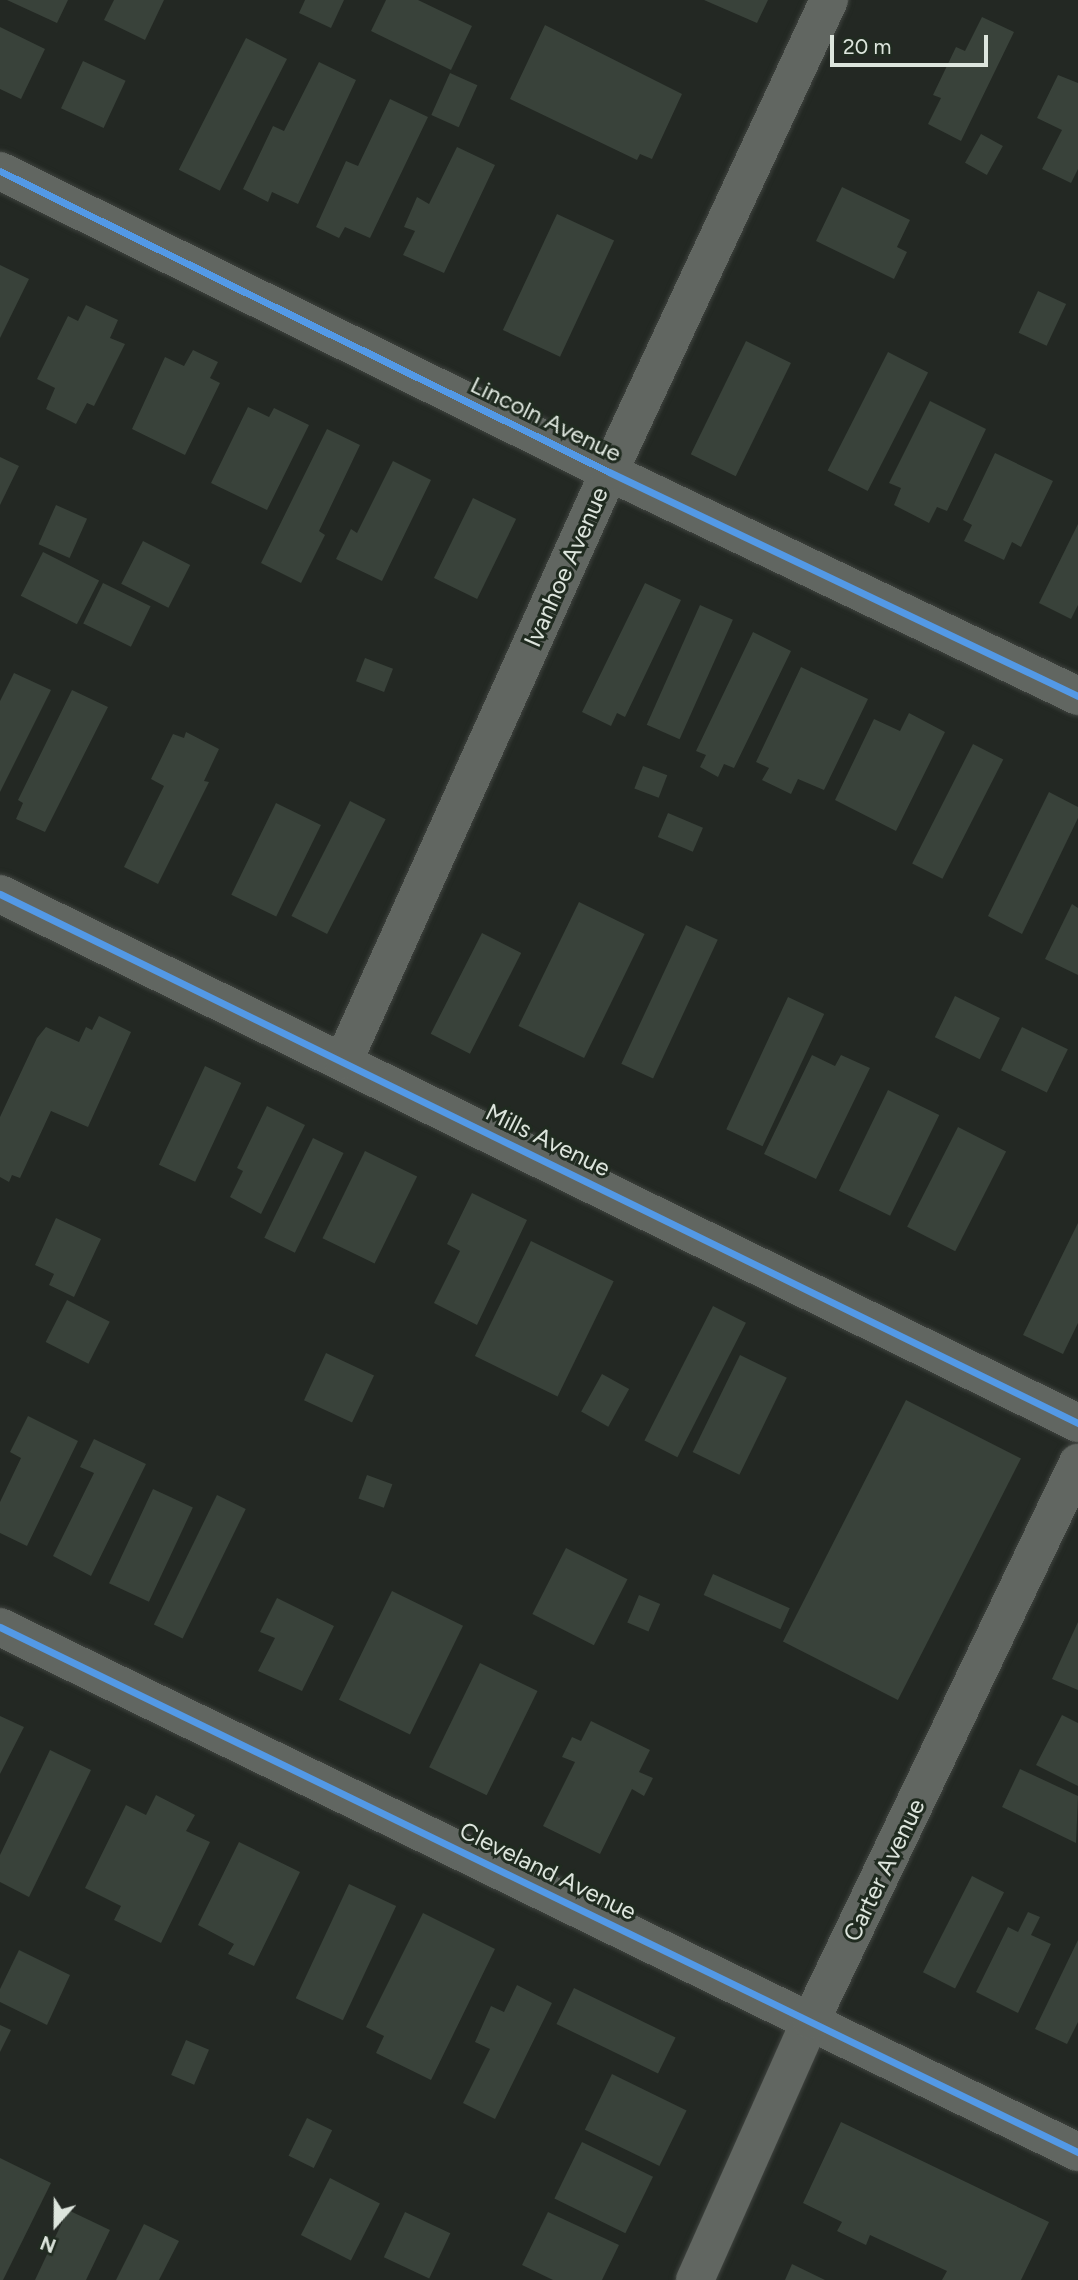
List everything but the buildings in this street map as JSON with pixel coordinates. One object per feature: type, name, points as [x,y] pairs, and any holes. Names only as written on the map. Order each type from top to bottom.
[{"type":"street","name":"Ivanhoe Avenue","points":[[344,1060],[609,472],[829,0]]},
{"type":"street","name":"Lincoln Avenue","points":[[0,171],[609,472],[1078,696]]},
{"type":"street","name":"Mills Avenue","points":[[0,894],[344,1060],[1078,1423]]},
{"type":"street","name":"Carter Avenue","points":[[695,2280],[811,2021],[1078,1463]]},
{"type":"street","name":"Cleveland Avenue","points":[[0,1627],[1078,2152]]},
{"type":"cycle path","points":[[0,171],[609,472],[1078,696]]},
{"type":"cycle path","points":[[0,894],[1078,1423]]},
{"type":"cycle path","points":[[0,1627],[1078,2152]]}]
